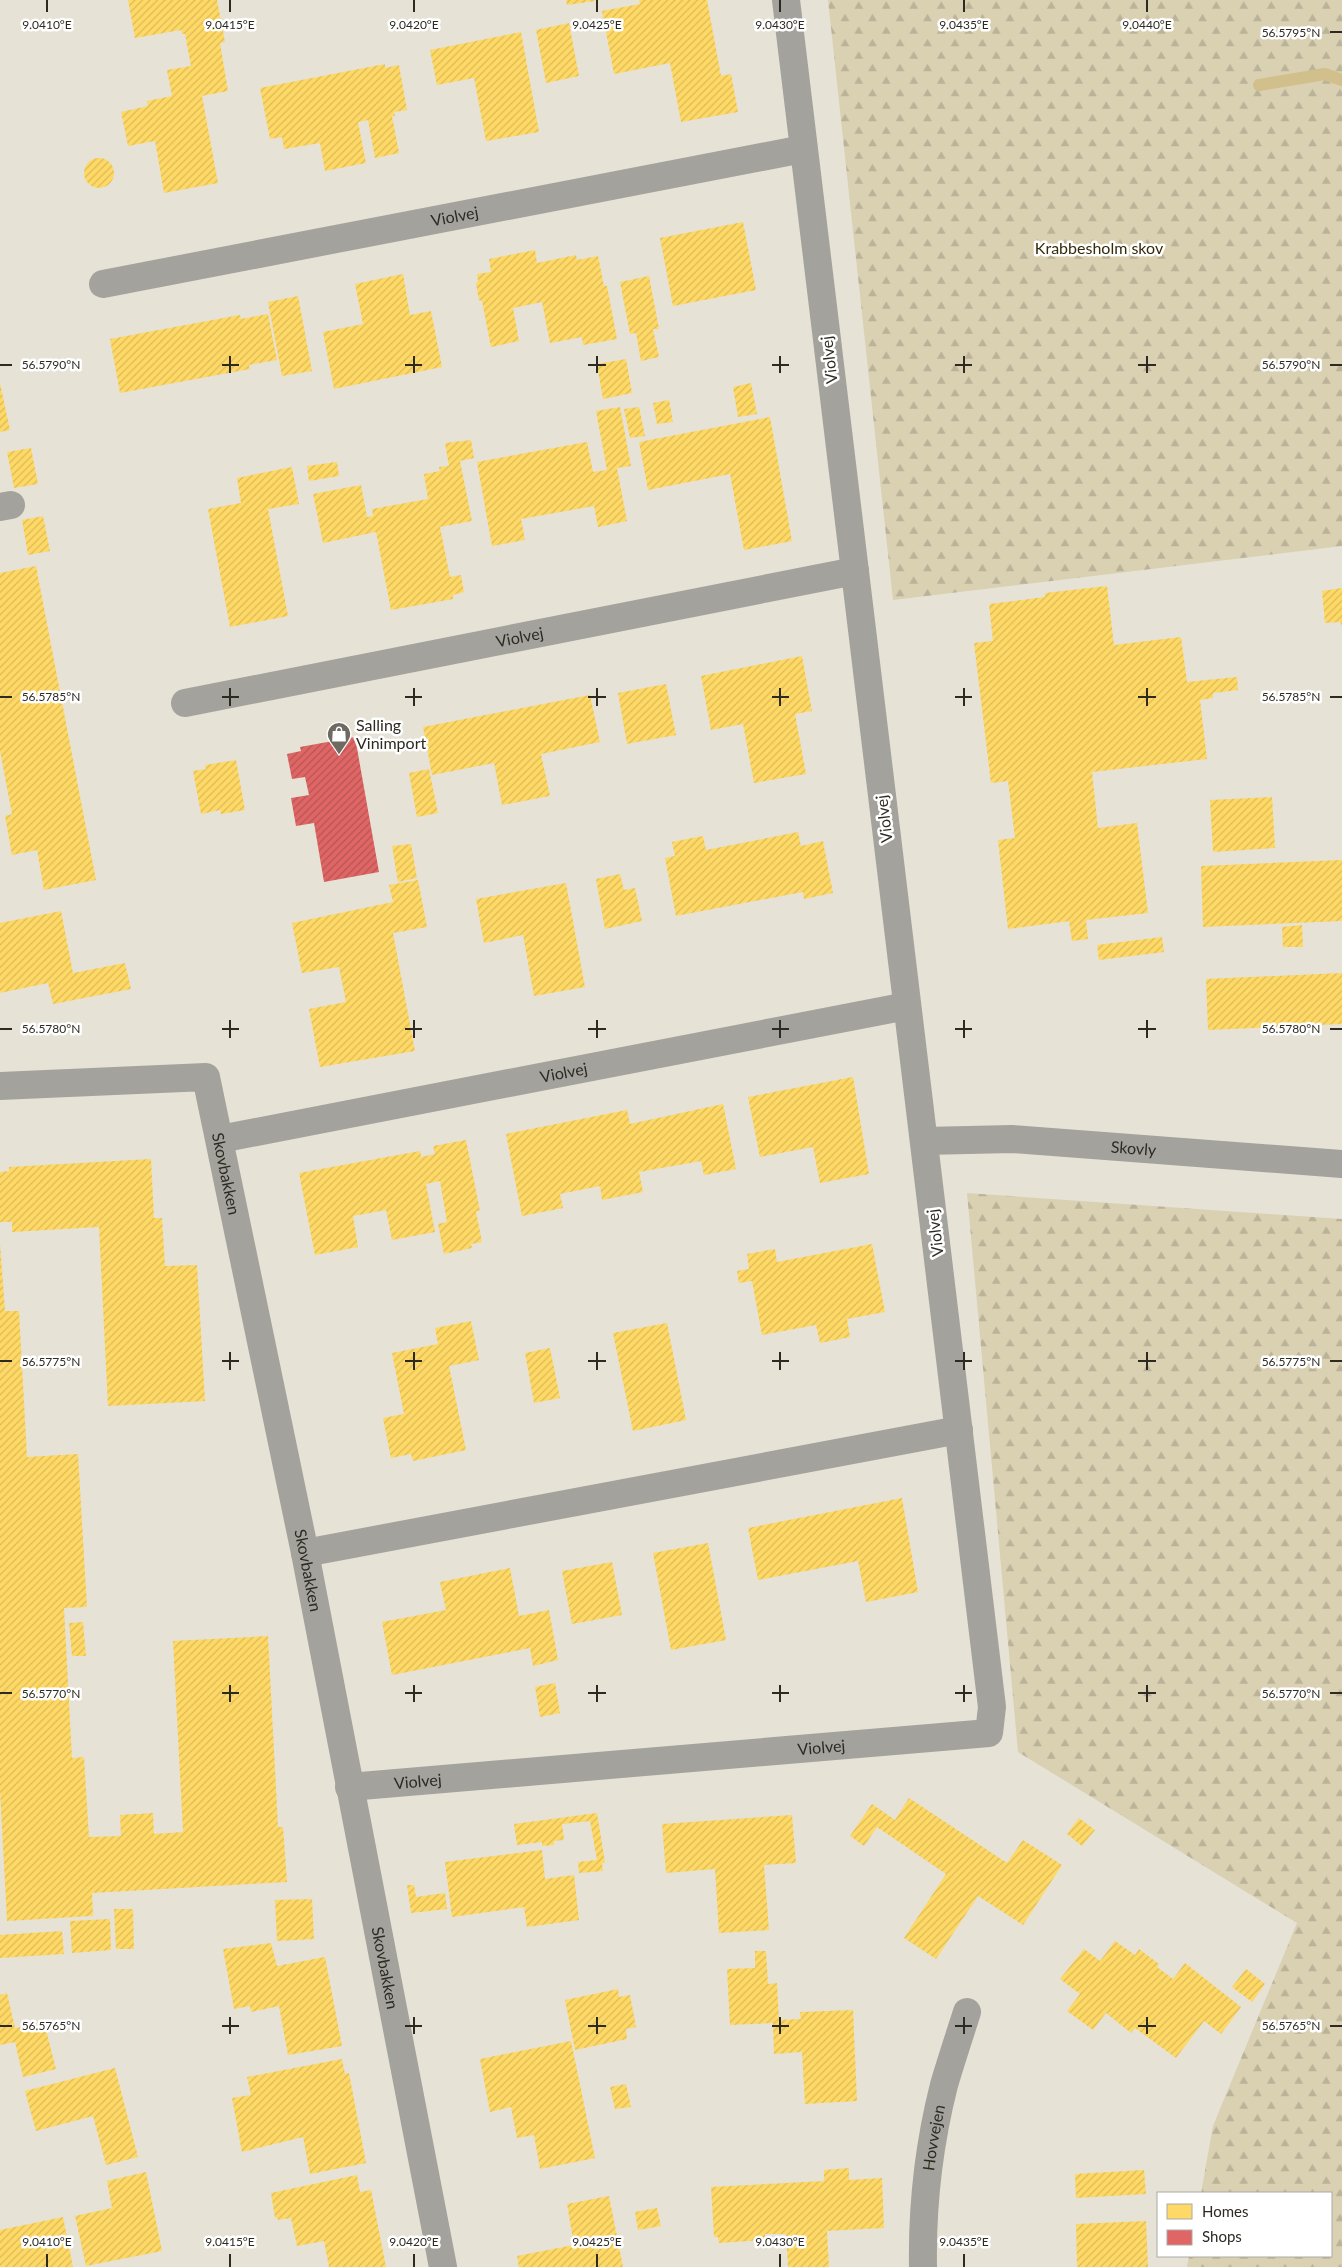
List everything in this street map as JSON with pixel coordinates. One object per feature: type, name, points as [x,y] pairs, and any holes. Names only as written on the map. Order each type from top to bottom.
[{"type":"street","name":"Violvej","points":[[349,1787],[989,1733],[992,1707],[786,0]]},
{"type":"street","name":"Violvej","points":[[103,284],[804,149]]},
{"type":"street","name":"Violvej","points":[[185,703],[855,571]]},
{"type":"street","name":"Violvej","points":[[220,1139],[907,1006]]},
{"type":"street","name":"Skovbakken","points":[[0,1086],[206,1077],[305,1553],[443,2267]]},
{"type":"street","name":"Skovly","points":[[924,1141],[1012,1139],[1342,1164]]},
{"type":"street","points":[[305,1553],[959,1430]]},
{"type":"street","name":"Hovvejen","points":[[923,2267],[922,2235],[929,2163],[944,2087],[967,2012]]},
{"type":"green space","name":"Krabbesholm skov","points":[[828,0],[1342,0],[1342,546],[893,600]]},
{"type":"green space","points":[[967,1193],[1342,1219],[1342,2267],[1187,2267],[1189,2257],[1332,2257],[1332,2192],[1201,2192],[1213,2126],[1297,1923],[1018,1752]]},
{"type":"building: Homes","points":[[128,0],[217,0],[225,42],[220,43],[228,91],[202,96],[218,183],[164,193],[155,141],[128,146],[121,112],[148,106],[147,101],[172,96],[167,70],[191,66],[185,34],[182,34],[181,30],[135,38]]},
{"type":"building: Homes","points":[[566,0],[595,0],[595,1],[567,5]]},
{"type":"building: Homes","points":[[639,0],[707,0],[721,76],[731,74],[738,112],[681,122],[670,63],[614,74],[602,11],[640,4]]},
{"type":"building: Homes","points":[[569,23],[579,76],[546,83],[536,30]]},
{"type":"building: Homes","points":[[521,32],[539,132],[486,141],[474,78],[437,85],[430,50]]},
{"type":"building: Homes","points":[[385,64],[385,68],[399,65],[407,110],[394,112],[395,116],[392,116],[399,153],[375,158],[368,120],[358,122],[366,163],[325,171],[320,143],[284,149],[282,137],[270,139],[260,88]]},
{"type":"building: Homes","points":[[99,158],[110,162],[114,173],[110,184],[99,188],[88,184],[84,173],[88,162]]},
{"type":"building: Homes","points":[[743,222],[756,290],[673,306],[660,238]]},
{"type":"building: Homes","points":[[535,250],[537,263],[576,255],[577,260],[598,256],[604,286],[607,286],[617,339],[583,345],[582,337],[550,343],[542,302],[513,308],[519,341],[491,347],[482,301],[479,300],[476,284],[478,281],[477,274],[491,272],[489,259]]},
{"type":"building: Homes","points":[[403,274],[410,315],[431,311],[442,367],[334,389],[323,332],[363,324],[355,284]]},
{"type":"building: Homes","points":[[649,276],[659,329],[653,329],[659,357],[641,361],[636,333],[630,334],[620,282]]},
{"type":"building: Homes","points":[[298,296],[312,371],[282,376],[268,302]]},
{"type":"building: Homes","points":[[268,314],[277,360],[249,365],[250,369],[120,393],[110,339],[240,315],[241,319]]},
{"type":"building: Homes","points":[[626,359],[632,393],[603,399],[597,364]]},
{"type":"building: Homes","points":[[0,383],[10,430],[0,432]]},
{"type":"building: Homes","points":[[751,383],[757,414],[738,417],[733,387]]},
{"type":"building: Homes","points":[[669,400],[673,422],[657,424],[653,403]]},
{"type":"building: Homes","points":[[620,407],[631,466],[617,468],[627,521],[598,527],[594,506],[521,519],[525,540],[492,546],[477,462],[587,442],[593,472],[607,470],[596,411]]},
{"type":"building: Homes","points":[[639,407],[645,436],[630,438],[624,409]]},
{"type":"building: Homes","points":[[770,417],[792,541],[744,550],[730,474],[648,490],[639,442]]},
{"type":"building: Homes","points":[[471,440],[474,458],[460,461],[472,521],[440,527],[450,577],[461,575],[464,592],[453,595],[453,599],[391,610],[376,532],[323,543],[313,494],[361,485],[367,517],[373,516],[372,509],[428,499],[424,474],[440,471],[439,467],[449,466],[445,443]]},
{"type":"building: Homes","points":[[31,448],[38,484],[14,488],[7,452]]},
{"type":"building: Homes","points":[[337,462],[339,476],[309,481],[307,466]]},
{"type":"building: Homes","points":[[292,467],[299,504],[268,509],[288,616],[230,627],[208,509],[241,503],[237,478]]},
{"type":"building: Homes","points":[[43,516],[50,551],[28,555],[22,520]]},
{"type":"building: Homes","points":[[36,566],[96,880],[44,890],[37,850],[12,855],[5,816],[12,814],[0,751],[0,573]]},
{"type":"building: Homes","points":[[1107,586],[1114,645],[1181,637],[1187,682],[1237,677],[1238,690],[1213,693],[1213,698],[1200,700],[1207,759],[1092,772],[1098,828],[1137,823],[1148,913],[1086,920],[1088,939],[1072,941],[1069,921],[1008,929],[998,840],[1015,838],[1008,781],[991,783],[974,643],[993,641],[989,604],[1045,597],[1045,593]]},
{"type":"building: Homes","points":[[1342,588],[1342,626],[1340,622],[1325,623],[1322,591]]},
{"type":"building: Homes","points":[[802,656],[812,711],[795,714],[806,774],[754,783],[743,724],[711,730],[701,676]]},
{"type":"building: Homes","points":[[666,684],[676,735],[627,744],[618,693]]},
{"type":"building: Homes","points":[[590,695],[600,742],[541,754],[550,796],[502,805],[494,763],[432,775],[423,727]]},
{"type":"building: Homes","points":[[236,760],[245,810],[221,814],[220,810],[201,814],[193,771],[206,769],[205,765]]},
{"type":"building: Homes","points":[[429,769],[438,813],[417,817],[409,773]]},
{"type":"building: Homes","points":[[1272,797],[1275,848],[1213,852],[1210,800]]},
{"type":"building: Homes","points":[[798,832],[801,846],[823,841],[833,893],[804,899],[803,892],[676,916],[665,858],[675,856],[672,842],[703,836],[706,850]]},
{"type":"building: Homes","points":[[411,844],[417,878],[398,882],[392,846]]},
{"type":"building: Homes","points":[[1342,860],[1342,921],[1203,927],[1201,866]]},
{"type":"building: Homes","points":[[620,874],[624,890],[635,888],[642,921],[605,929],[596,879]]},
{"type":"building: Homes","points":[[418,880],[427,927],[393,933],[415,1051],[320,1067],[309,1009],[346,1002],[339,967],[302,973],[292,923],[393,902],[389,885]]},
{"type":"building: Homes","points":[[566,883],[585,987],[534,996],[523,935],[484,943],[476,899]]},
{"type":"building: Homes","points":[[61,911],[73,973],[125,963],[131,989],[53,1004],[48,983],[0,993],[0,923]]},
{"type":"building: Homes","points":[[1302,925],[1303,947],[1283,947],[1282,927]]},
{"type":"building: Homes","points":[[1162,937],[1164,952],[1099,960],[1097,945]]},
{"type":"building: Homes","points":[[1342,973],[1342,1024],[1208,1030],[1206,979]]},
{"type":"building: Homes","points":[[853,1077],[869,1174],[820,1183],[813,1147],[760,1157],[748,1097]]},
{"type":"building: Homes","points":[[723,1104],[736,1169],[704,1175],[701,1161],[639,1172],[643,1192],[602,1200],[600,1186],[560,1194],[563,1208],[522,1216],[506,1134],[627,1110],[630,1124]]},
{"type":"building: Homes","points":[[466,1140],[480,1211],[476,1211],[482,1242],[471,1244],[472,1248],[444,1254],[438,1224],[447,1222],[440,1181],[426,1184],[435,1232],[392,1240],[386,1210],[353,1216],[358,1247],[315,1255],[299,1173],[420,1151],[421,1157],[435,1154],[433,1146]]},
{"type":"building: Homes","points":[[151,1159],[154,1218],[162,1218],[165,1266],[197,1265],[205,1401],[108,1406],[99,1227],[12,1232],[12,1222],[0,1222],[0,1172],[9,1171],[9,1167]]},
{"type":"building: Homes","points":[[0,1243],[5,1311],[19,1311],[27,1457],[78,1454],[87,1607],[64,1608],[72,1758],[84,1757],[89,1837],[121,1836],[120,1815],[153,1813],[154,1834],[183,1832],[173,1641],[268,1636],[278,1827],[283,1827],[287,1882],[92,1893],[93,1916],[7,1921],[0,1790]]},
{"type":"building: Homes","points":[[872,1244],[885,1312],[847,1319],[850,1337],[820,1343],[816,1325],[762,1335],[752,1281],[739,1283],[737,1271],[749,1269],[747,1254],[775,1249],[777,1262]]},
{"type":"building: Homes","points":[[471,1321],[479,1360],[449,1366],[466,1450],[413,1461],[411,1454],[391,1458],[383,1418],[404,1414],[392,1353],[438,1344],[435,1328]]},
{"type":"building: Homes","points":[[667,1323],[686,1420],[633,1431],[613,1333]]},
{"type":"building: Homes","points":[[550,1348],[560,1398],[534,1403],[525,1353]]},
{"type":"building: Homes","points":[[902,1498],[918,1592],[866,1602],[858,1561],[758,1580],[748,1528]]},
{"type":"building: Homes","points":[[708,1543],[726,1640],[671,1650],[653,1553]]},
{"type":"building: Homes","points":[[612,1562],[622,1615],[572,1624],[562,1571]]},
{"type":"building: Homes","points":[[510,1568],[519,1616],[549,1610],[558,1660],[533,1666],[530,1648],[392,1675],[382,1622],[446,1610],[440,1582]]},
{"type":"building: Homes","points":[[83,1622],[86,1656],[72,1656],[69,1623]]},
{"type":"building: Homes","points":[[555,1683],[560,1713],[540,1717],[535,1687]]},
{"type":"building: Homes","points":[[909,1798],[1007,1863],[1023,1840],[1062,1865],[1023,1925],[978,1896],[936,1959],[904,1938],[946,1874],[877,1827],[864,1846],[850,1836],[872,1804],[895,1820]]},
{"type":"building: Homes","points":[[597,1813],[605,1862],[602,1863],[603,1871],[579,1873],[578,1862],[597,1860],[590,1821],[562,1824],[564,1840],[554,1841],[554,1845],[542,1846],[542,1842],[517,1845],[514,1824]]},
{"type":"building: Homes","points":[[792,1815],[796,1863],[764,1865],[769,1930],[719,1933],[715,1869],[666,1873],[662,1824]]},
{"type":"building: Homes","points":[[1079,1818],[1095,1830],[1082,1846],[1067,1834]]},
{"type":"building: Homes","points":[[542,1850],[545,1879],[574,1875],[579,1920],[527,1927],[524,1907],[452,1917],[445,1862]]},
{"type":"building: Homes","points":[[407,1885],[414,1885],[416,1897],[445,1893],[447,1909],[411,1913]]},
{"type":"building: Homes","points":[[312,1899],[314,1939],[277,1941],[275,1900]]},
{"type":"building: Homes","points":[[114,1909],[133,1909],[134,1949],[116,1949]]},
{"type":"building: Homes","points":[[110,1919],[111,1950],[72,1953],[70,1921]]},
{"type":"building: Homes","points":[[62,1931],[64,1954],[0,1958],[0,1935]]},
{"type":"building: Homes","points":[[1115,1941],[1135,1955],[1139,1949],[1159,1964],[1157,1967],[1173,1979],[1185,1963],[1241,2007],[1221,2034],[1204,2021],[1176,2058],[1135,2028],[1131,2033],[1106,2013],[1093,2030],[1067,2011],[1080,1994],[1060,1979],[1084,1949],[1100,1961]]},
{"type":"building: Homes","points":[[271,1943],[277,1966],[325,1957],[342,2046],[288,2055],[279,2006],[251,2012],[250,2006],[234,2009],[223,1949]]},
{"type":"building: Homes","points":[[755,1951],[766,1951],[768,1984],[777,1983],[779,2020],[801,2019],[800,2012],[853,2010],[857,2101],[805,2104],[802,2052],[774,2054],[773,2023],[730,2025],[727,1969],[755,1968]]},
{"type":"building: Homes","points":[[1246,1969],[1265,1984],[1252,2002],[1232,1987]]},
{"type":"building: Homes","points":[[618,1989],[619,1997],[630,1995],[636,2027],[626,2029],[627,2039],[575,2050],[565,2000]]},
{"type":"building: Homes","points":[[7,1993],[15,2028],[44,2022],[56,2069],[23,2077],[15,2042],[0,2045],[0,1995]]},
{"type":"building: Homes","points":[[571,2041],[595,2158],[540,2169],[534,2135],[517,2138],[511,2107],[490,2112],[480,2059]]},
{"type":"building: Homes","points":[[342,2059],[345,2074],[349,2073],[366,2163],[310,2174],[303,2137],[242,2152],[232,2098],[251,2095],[247,2077]]},
{"type":"building: Homes","points":[[115,2068],[138,2157],[106,2165],[93,2116],[36,2131],[25,2091]]},
{"type":"building: Homes","points":[[626,2084],[631,2107],[615,2109],[610,2087]]},
{"type":"building: Homes","points":[[849,2168],[849,2180],[882,2178],[884,2228],[827,2231],[829,2267],[788,2267],[786,2234],[765,2234],[765,2240],[719,2243],[718,2237],[714,2237],[711,2187],[824,2181],[824,2170]]},
{"type":"building: Homes","points":[[1144,2170],[1146,2194],[1076,2198],[1075,2174]]},
{"type":"building: Homes","points":[[146,2172],[162,2251],[86,2266],[75,2216],[112,2208],[107,2181]]},
{"type":"building: Homes","points":[[357,2175],[360,2192],[371,2190],[386,2267],[329,2267],[324,2241],[297,2246],[291,2218],[278,2220],[277,2217],[275,2218],[271,2193]]},
{"type":"building: Homes","points":[[609,2196],[623,2267],[519,2267],[517,2256],[574,2245],[567,2204]]},
{"type":"building: Homes","points":[[657,2208],[661,2226],[638,2230],[635,2212]]},
{"type":"building: Homes","points":[[63,2217],[73,2267],[0,2267],[0,2230]]},
{"type":"building: Homes","points":[[1146,2221],[1148,2267],[1077,2267],[1076,2224]]},
{"type":"building: Shops","points":[[355,737],[379,872],[324,882],[314,823],[296,826],[291,798],[309,795],[305,777],[292,779],[287,754],[301,751],[300,747]]},
{"type":"waterway","points":[[1259,85],[1325,74],[1342,80]]},
{"type":"place","name":"Salling Vinimport","points":[[339,755]]}]
